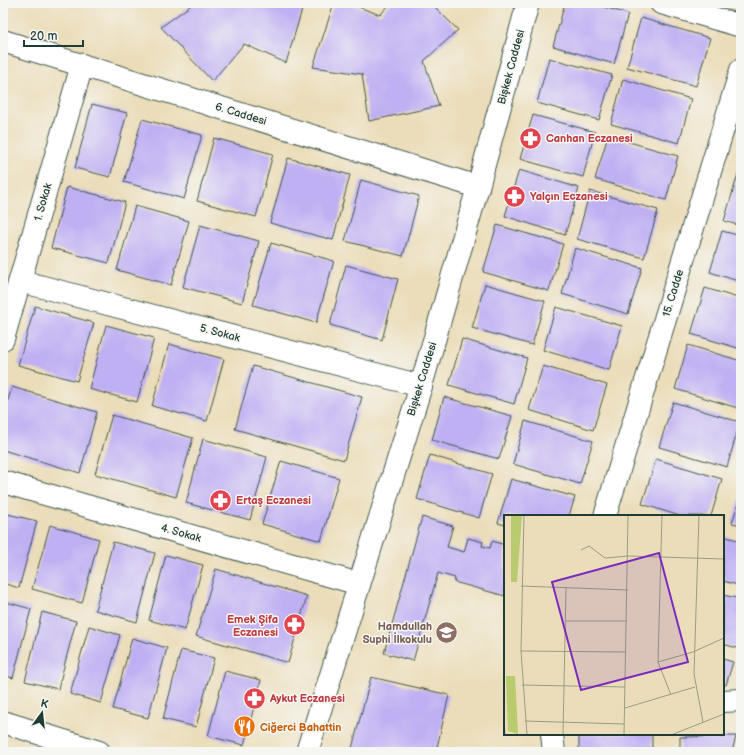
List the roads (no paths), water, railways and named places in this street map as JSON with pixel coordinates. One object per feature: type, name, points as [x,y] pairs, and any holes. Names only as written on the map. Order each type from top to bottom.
[{"type":"street","name":"Bişkek Caddesi","points":[[307,752],[421,386],[478,187],[528,3]]},
{"type":"street","points":[[661,3],[741,26]]},
{"type":"street","name":"6. Caddesi","points":[[3,41],[478,187]]},
{"type":"street","name":"1. Sokak","points":[[3,340],[82,65]]},
{"type":"street","name":"15. Cadde","points":[[605,515],[741,70]]},
{"type":"street","name":"5. Sokak","points":[[20,281],[421,386]]},
{"type":"street","name":"4. Sokak","points":[[3,482],[359,584]]},
{"type":"street","points":[[724,701],[741,700]]},
{"type":"street","points":[[3,722],[99,752]]},
{"type":"street","points":[[552,735],[554,752]]},
{"type":"place","name":"Canhan Eczanesi","points":[[531,138]]},
{"type":"place","name":"Yalçın Eczanesi","points":[[515,196]]},
{"type":"place","name":"Ertaş Eczanesi","points":[[220,500]]},
{"type":"place","name":"Emek Şifa Eczanesi","points":[[294,625]]},
{"type":"place","name":"Hamdullah Suphi İlkokulu","points":[[447,632]]},
{"type":"place","name":"Aykut Eczanesi","points":[[254,698]]},
{"type":"place","name":"Ciğerci Bahattin","points":[[245,727]]}]
